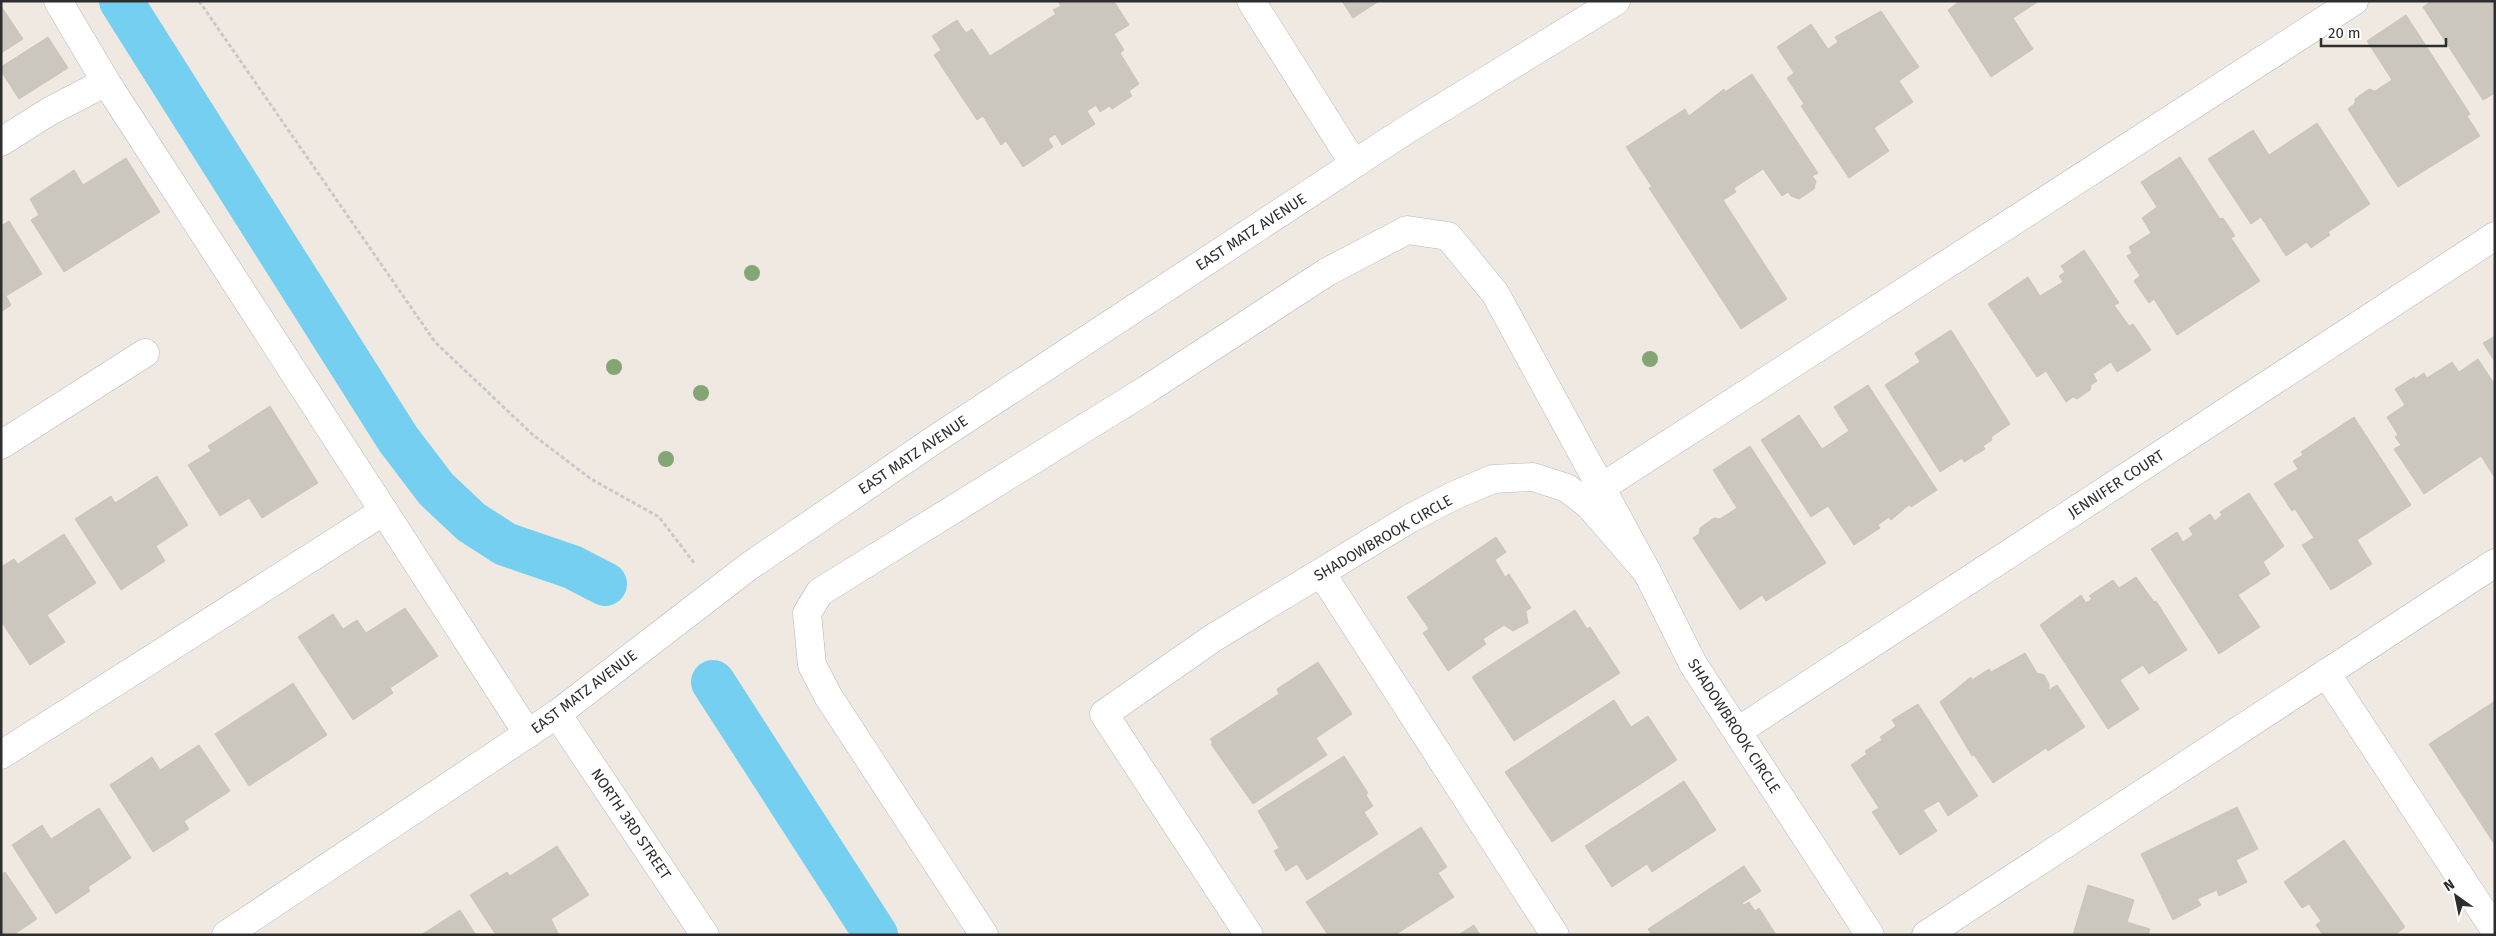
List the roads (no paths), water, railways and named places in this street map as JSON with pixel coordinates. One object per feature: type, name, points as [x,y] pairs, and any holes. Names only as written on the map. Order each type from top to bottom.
[{"type":"street","points":[[58,1],[106,82],[528,734]]},
{"type":"street","points":[[1251,1],[1354,164]]},
{"type":"street","name":"EAST MATZ AVENUE","points":[[226,935],[557,714],[748,567],[943,435],[1406,130],[1616,1]]},
{"type":"street","points":[[984,935],[828,696],[812,665],[807,613],[820,592],[1146,390],[1326,272],[1407,230],[1448,236],[1494,293],[1592,494],[2354,1]]},
{"type":"street","points":[[1,142],[50,111],[106,82]]},
{"type":"street","name":"JENNIFER COURT","points":[[1738,731],[2495,236]]},
{"type":"street","points":[[1,445],[145,353]]},
{"type":"street","name":"SHADOWBROOK CIRCLE","points":[[1249,935],[1104,714],[1213,638],[1322,574],[1409,519],[1453,496],[1493,479],[1533,477],[1592,494],[1621,539],[1647,572],[1693,664],[1870,935]]},
{"type":"street","points":[[1,756],[384,511]]},
{"type":"street","points":[[1926,935],[2495,563]]},
{"type":"street","points":[[1322,574],[1555,935]]},
{"type":"street","points":[[2326,673],[2495,930]]},
{"type":"street","name":"NORTH 3RD STREET","points":[[557,714],[705,935]]},
{"type":"waterway","points":[[121,1],[398,439],[436,489],[471,522],[505,544],[572,567],[605,584]]},
{"type":"waterway","points":[[713,682],[876,935]]}]
